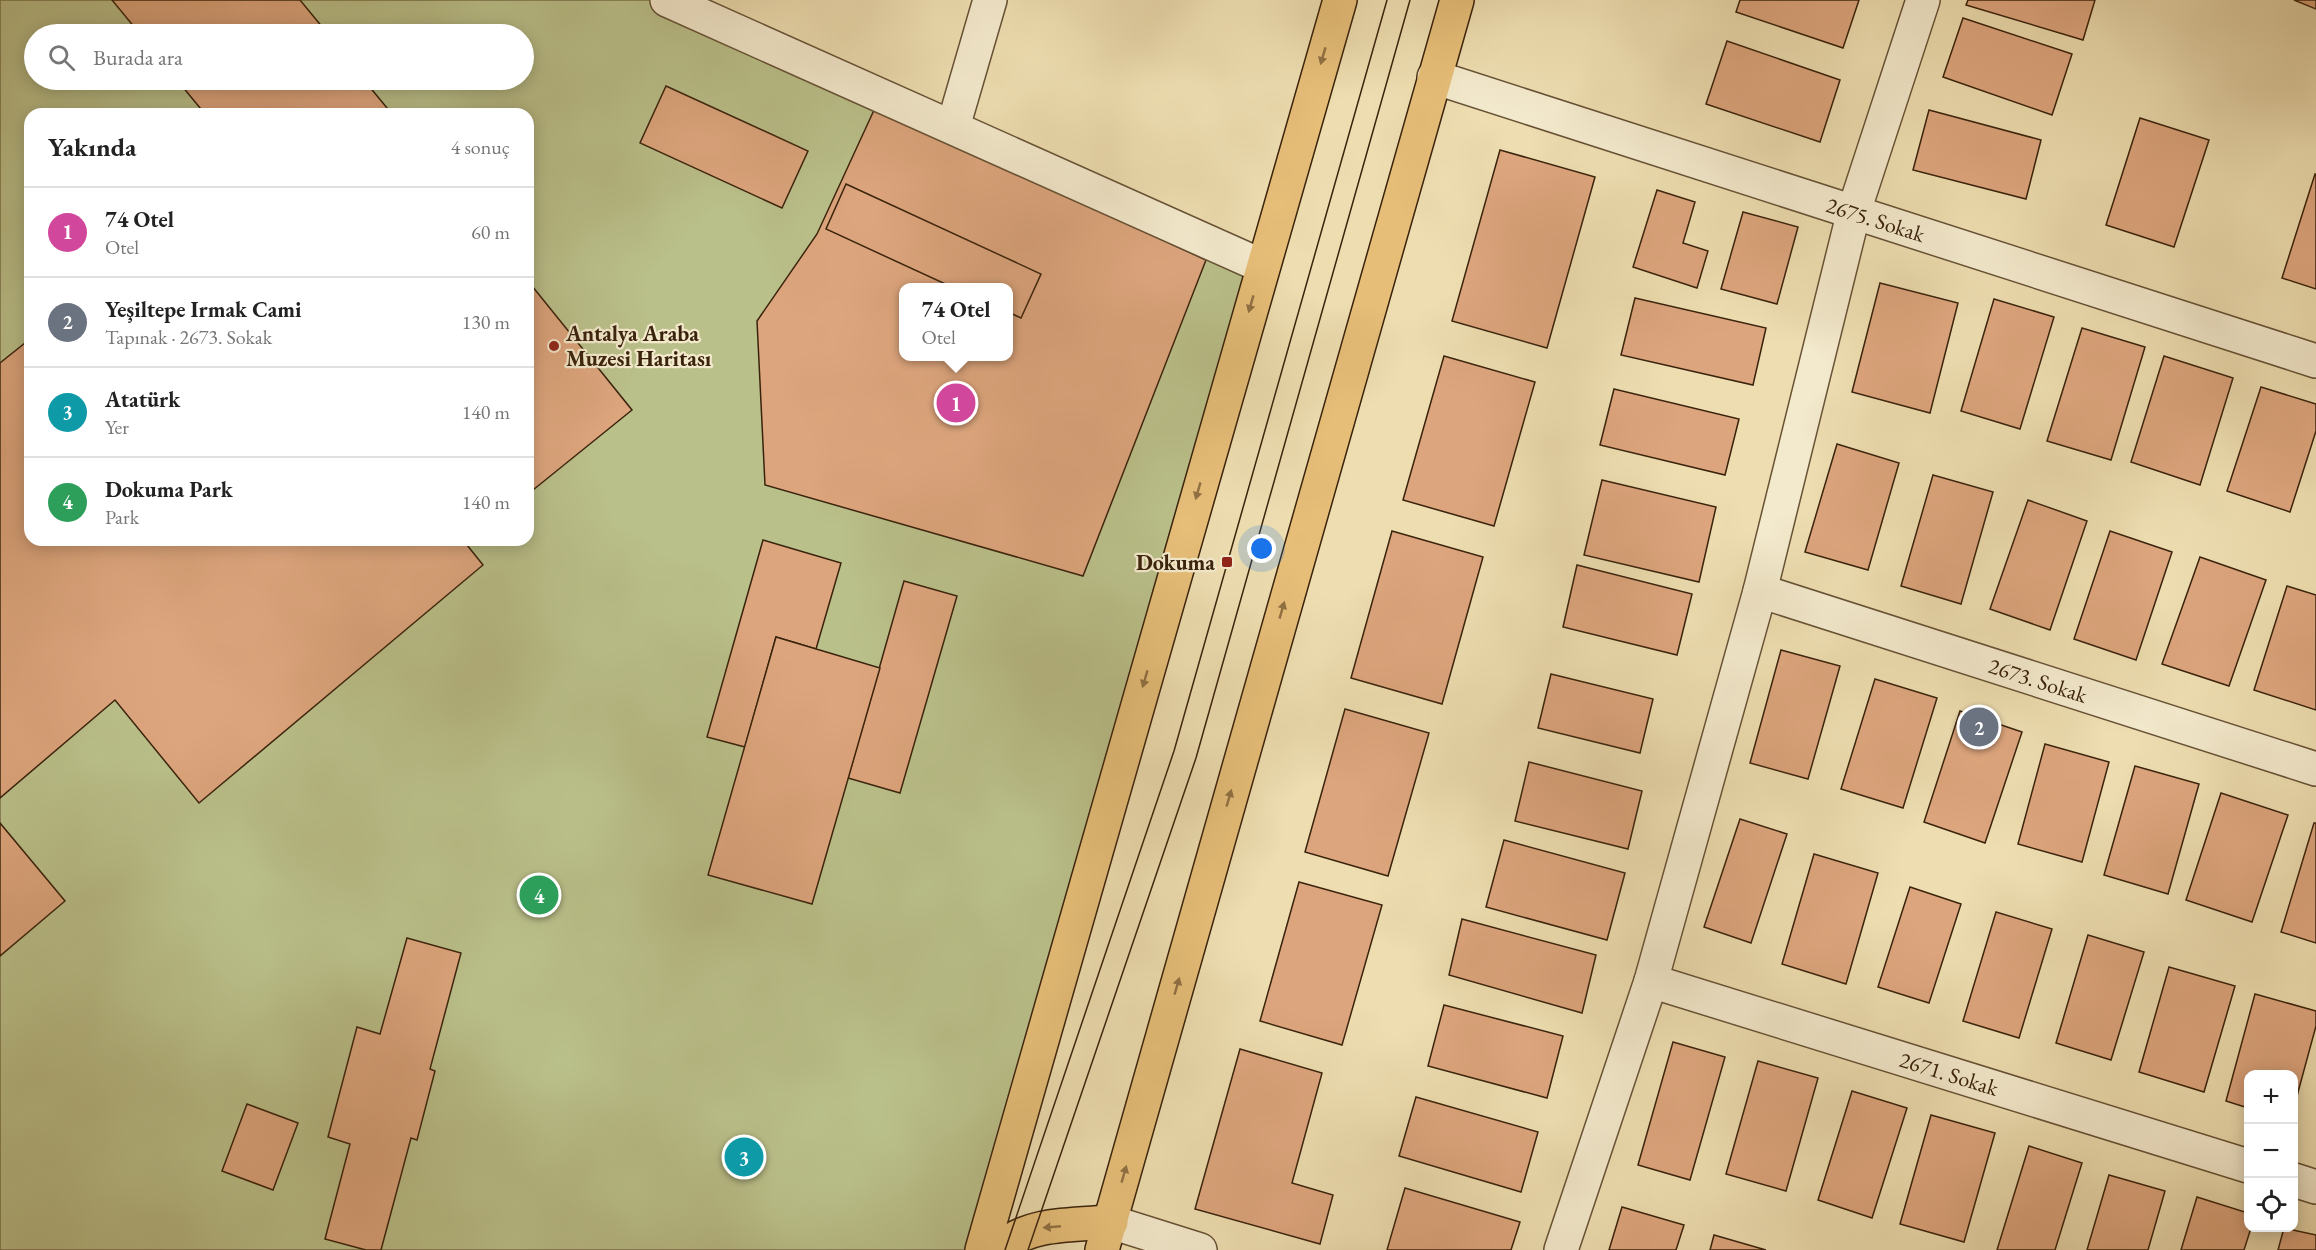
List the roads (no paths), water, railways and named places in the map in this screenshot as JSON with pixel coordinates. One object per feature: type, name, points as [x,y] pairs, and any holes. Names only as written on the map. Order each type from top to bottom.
[{"type":"highway","points":[[982,1250],[1340,0]]},
{"type":"highway","points":[[998,1250],[1007,1242],[1034,1229],[1106,1236],[1457,0]]},
{"type":"street","points":[[667,0],[1262,266]]},
{"type":"street","points":[[953,127],[990,0]]},
{"type":"street","points":[[1561,1250],[1651,981],[1760,591],[1854,211],[1923,0]]},
{"type":"street","name":"2675. Sokak","points":[[1434,77],[2316,361]]},
{"type":"street","name":"2673. Sokak","points":[[1760,591],[2316,769]]},
{"type":"street","name":"2671. Sokak","points":[[1651,981],[2244,1165]]},
{"type":"street","points":[[2298,1181],[2316,1187]]},
{"type":"street","points":[[1106,1236],[1200,1250]]},
{"type":"tram line","points":[[1005,1250],[1174,751],[1387,0]]},
{"type":"tram line","points":[[1028,1250],[1196,758],[1410,0]]},
{"type":"place","name":"Antalya Araba Muzesi Haritası","points":[[554,346]]},
{"type":"place","name":"74 Otel","points":[[956,403]]},
{"type":"place","name":"Dokuma","points":[[1227,562]]},
{"type":"place","name":"Yeşiltepe Irmak Cami","points":[[1979,727]]},
{"type":"place","name":"Dokuma Park","points":[[539,895]]},
{"type":"place","name":"Atatürk","points":[[744,1157]]}]
